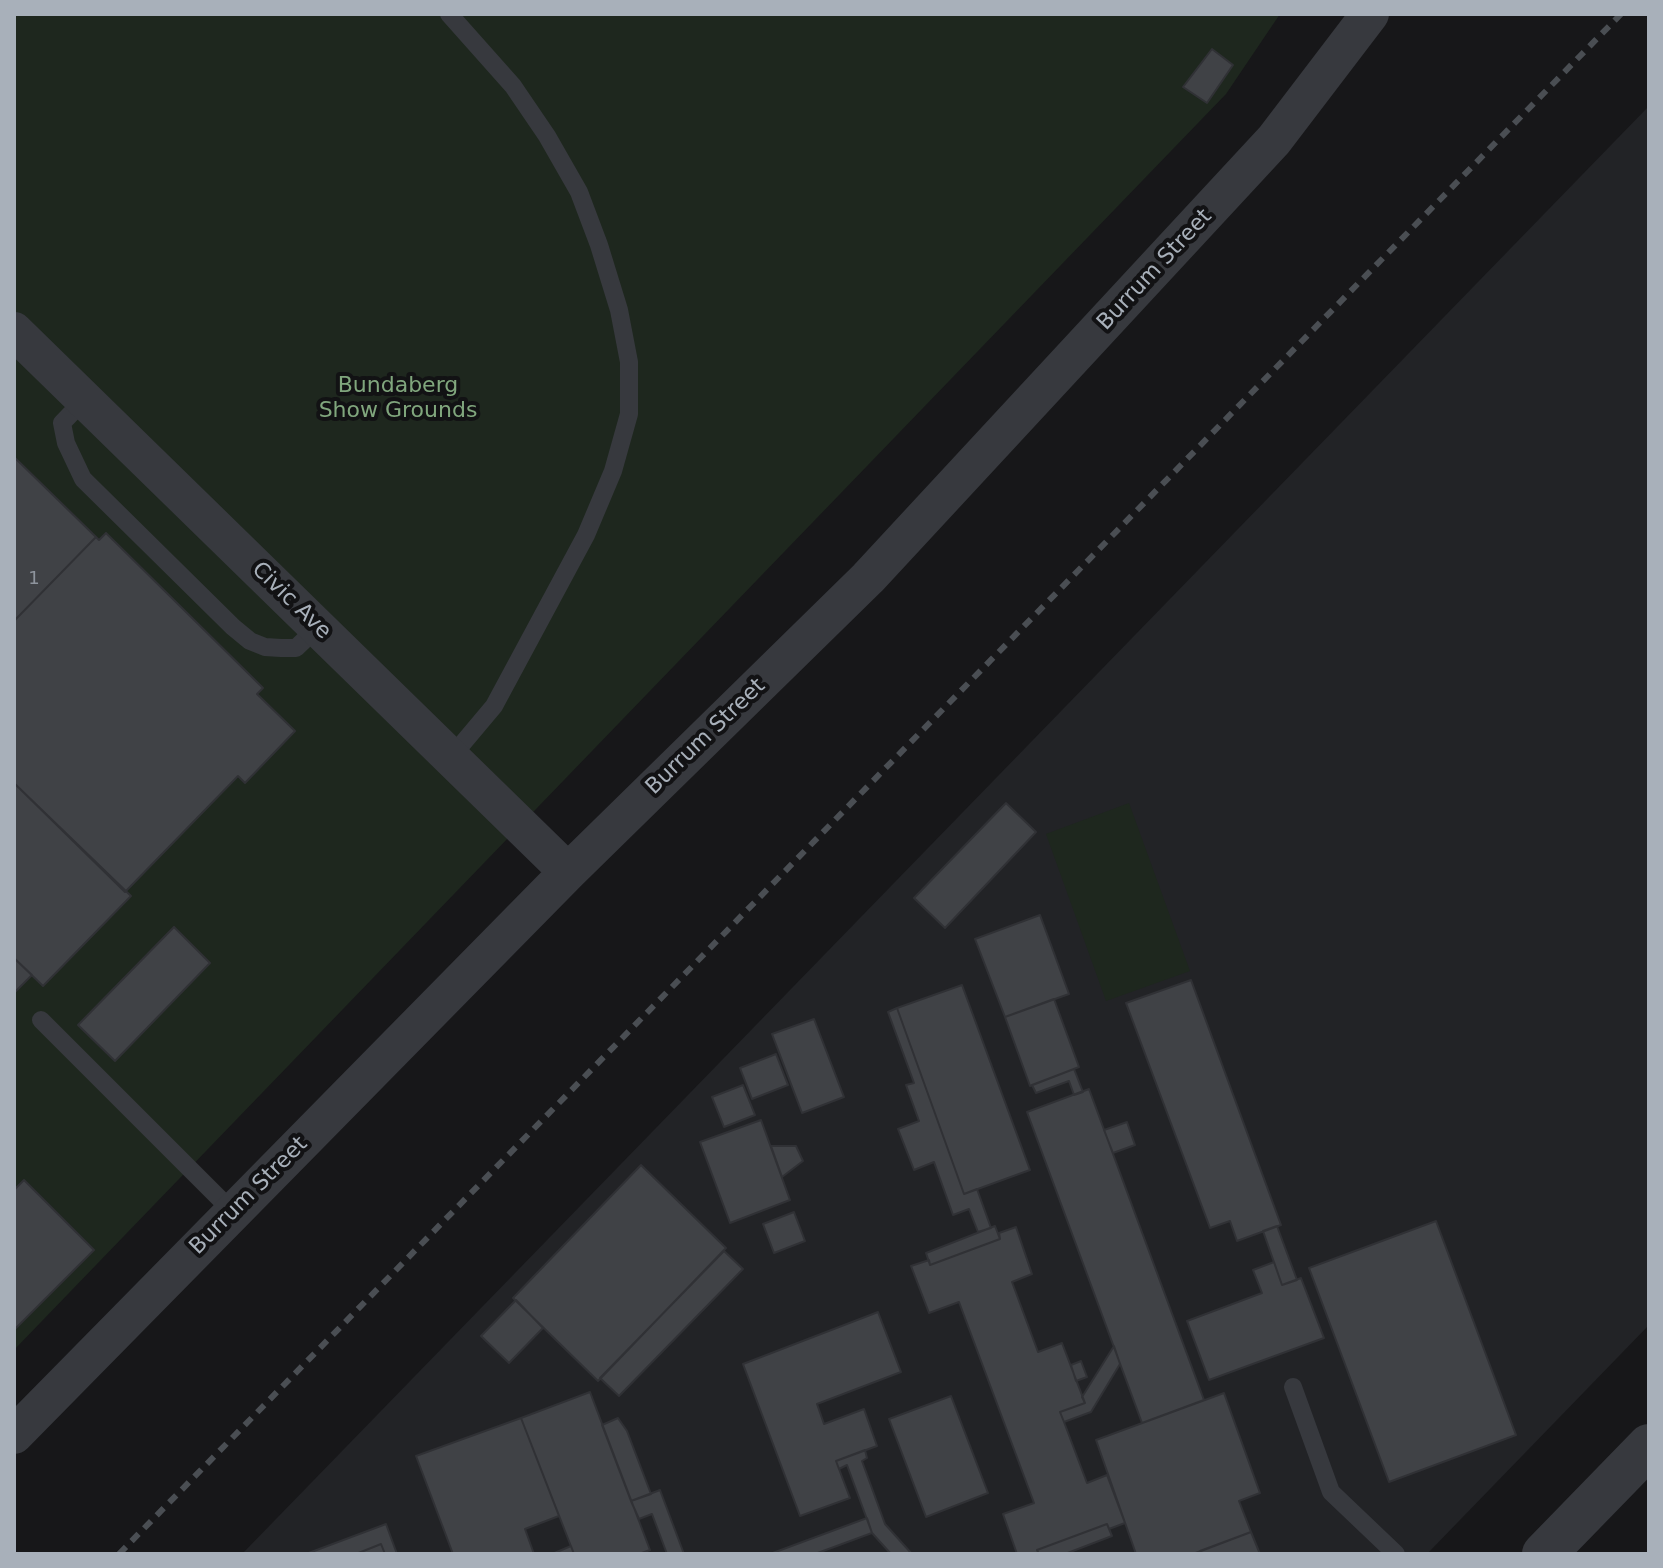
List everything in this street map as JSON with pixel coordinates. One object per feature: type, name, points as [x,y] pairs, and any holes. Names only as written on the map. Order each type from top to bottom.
[{"type":"street","name":"Burrum Street","points":[[14,1435],[568,872],[868,578],[1274,140],[1370,14]]},
{"type":"street","name":"Civic Ave","points":[[14,331],[568,872]]},
{"type":"street","points":[[1544,1554],[1649,1446]]},
{"type":"lane","points":[[449,14],[513,86],[547,136],[579,192],[619,310],[629,362],[629,414],[613,471],[586,535],[494,706],[452,756]]},
{"type":"lane","points":[[85,399],[62,423],[70,453],[83,479],[233,627],[250,641],[265,647],[296,648],[318,627]]},
{"type":"lane","points":[[41,1020],[233,1212]]},
{"type":"lane","points":[[1293,1387],[1331,1492],[1396,1554]]},
{"type":"shaded area","points":[[1649,106],[1649,1325],[1427,1554],[242,1554]]},
{"type":"green space","name":"Bundaberg Show Grounds","points":[[14,14],[1280,14],[1226,94],[14,1350]]},
{"type":"green space","points":[[1129,803],[1190,971],[1106,1001],[1046,834]]},
{"type":"building","points":[[1212,49],[1233,65],[1207,103],[1183,87]]},
{"type":"building","points":[[14,457],[96,537],[14,621]]},
{"type":"building","points":[[106,533],[263,688],[257,694],[295,731],[245,783],[238,776],[125,892],[14,783],[14,621],[96,537],[99,540]]},
{"type":"building","points":[[14,783],[131,896],[43,986],[14,958]]},
{"type":"building","points":[[1006,803],[1036,832],[945,928],[914,898]]},
{"type":"building","points":[[1040,915],[1069,994],[1005,1017],[975,939]]},
{"type":"building","points":[[174,927],[210,963],[115,1061],[78,1025]]},
{"type":"building","points":[[14,958],[32,975],[14,993]]},
{"type":"building","points":[[1191,980],[1281,1225],[1237,1241],[1230,1221],[1210,1228],[1126,1003]]},
{"type":"building","points":[[962,985],[1030,1170],[964,1194],[897,1008]]},
{"type":"building","points":[[1054,999],[1079,1067],[1030,1086],[1005,1017]]},
{"type":"building","points":[[897,1008],[964,1194],[977,1189],[991,1228],[978,1232],[969,1209],[953,1215],[934,1162],[914,1170],[898,1129],[919,1121],[906,1085],[914,1083],[888,1012]]},
{"type":"building","points":[[814,1019],[844,1097],[802,1113],[772,1034]]},
{"type":"building","points":[[776,1054],[788,1085],[752,1099],[740,1068]]},
{"type":"building","points":[[1074,1069],[1083,1092],[1074,1095],[1069,1081],[1036,1093],[1032,1085]]},
{"type":"building","points":[[743,1085],[755,1115],[724,1127],[712,1097]]},
{"type":"building","points":[[1089,1089],[1204,1400],[1142,1423],[1027,1112]]},
{"type":"building","points":[[761,1120],[790,1200],[730,1223],[700,1142]]},
{"type":"building","points":[[1127,1122],[1135,1145],[1113,1153],[1104,1130]]},
{"type":"building","points":[[771,1146],[796,1146],[803,1161],[782,1177]]},
{"type":"building","points":[[641,1165],[726,1248],[598,1381],[513,1298]]},
{"type":"building","points":[[24,1180],[94,1250],[14,1330],[14,1190]]},
{"type":"building","points":[[794,1212],[805,1241],[774,1253],[763,1224]]},
{"type":"building","points":[[1436,1221],[1516,1435],[1389,1482],[1309,1268]]},
{"type":"building","points":[[995,1226],[1000,1239],[930,1265],[926,1253]]},
{"type":"building","points":[[1277,1226],[1297,1280],[1282,1285],[1263,1231]]},
{"type":"building","points":[[1016,1227],[1032,1274],[1012,1282],[1038,1352],[1062,1343],[1085,1403],[1060,1412],[1087,1483],[1107,1475],[1125,1523],[1109,1529],[1107,1524],[1037,1550],[1039,1554],[1017,1554],[1003,1514],[1034,1503],[959,1302],[929,1313],[911,1266],[929,1260],[930,1265],[1000,1239],[999,1233]]},
{"type":"building","points":[[724,1251],[743,1269],[619,1396],[600,1378]]},
{"type":"building","points":[[1274,1262],[1282,1285],[1301,1278],[1324,1338],[1209,1380],[1187,1321],[1262,1293],[1253,1270]]},
{"type":"building","points":[[516,1300],[543,1328],[509,1363],[481,1336]]},
{"type":"building","points":[[878,1312],[901,1372],[817,1404],[824,1424],[864,1409],[877,1446],[836,1461],[850,1498],[800,1516],[743,1364]]},
{"type":"building","points":[[1114,1346],[1120,1364],[1091,1412],[1064,1422],[1060,1412],[1085,1403],[1082,1397]]},
{"type":"building","points":[[1081,1361],[1087,1377],[1076,1381],[1071,1365]]},
{"type":"building","points":[[590,1392],[650,1550],[639,1554],[574,1554],[521,1418]]},
{"type":"building","points":[[1224,1393],[1260,1493],[1239,1501],[1251,1532],[1193,1554],[1136,1554],[1096,1440]]},
{"type":"building","points":[[951,1396],[988,1493],[926,1517],[889,1419]]},
{"type":"building","points":[[521,1418],[559,1516],[525,1529],[534,1554],[453,1554],[416,1456]]},
{"type":"building","points":[[618,1418],[627,1431],[651,1494],[631,1501],[602,1425]]},
{"type":"building","points":[[865,1450],[867,1458],[862,1461],[885,1524],[912,1554],[891,1554],[872,1533],[847,1465],[839,1469],[836,1461]]},
{"type":"building","points":[[660,1490],[684,1554],[667,1554],[652,1514],[639,1519],[631,1501]]},
{"type":"building","points":[[867,1518],[872,1533],[815,1554],[770,1554]]},
{"type":"building","points":[[386,1524],[397,1554],[385,1554],[381,1544],[356,1554],[306,1554]]},
{"type":"building","points":[[1107,1524],[1112,1536],[1065,1554],[1039,1554],[1037,1550]]},
{"type":"building","points":[[1251,1532],[1260,1554],[1201,1554],[1200,1551]]},
{"type":"building","points":[[381,1544],[385,1554],[356,1554]]},
{"type":"building","points":[[571,1546],[574,1554],[552,1554]]},
{"type":"railway","points":[[119,1554],[1621,14]]}]
